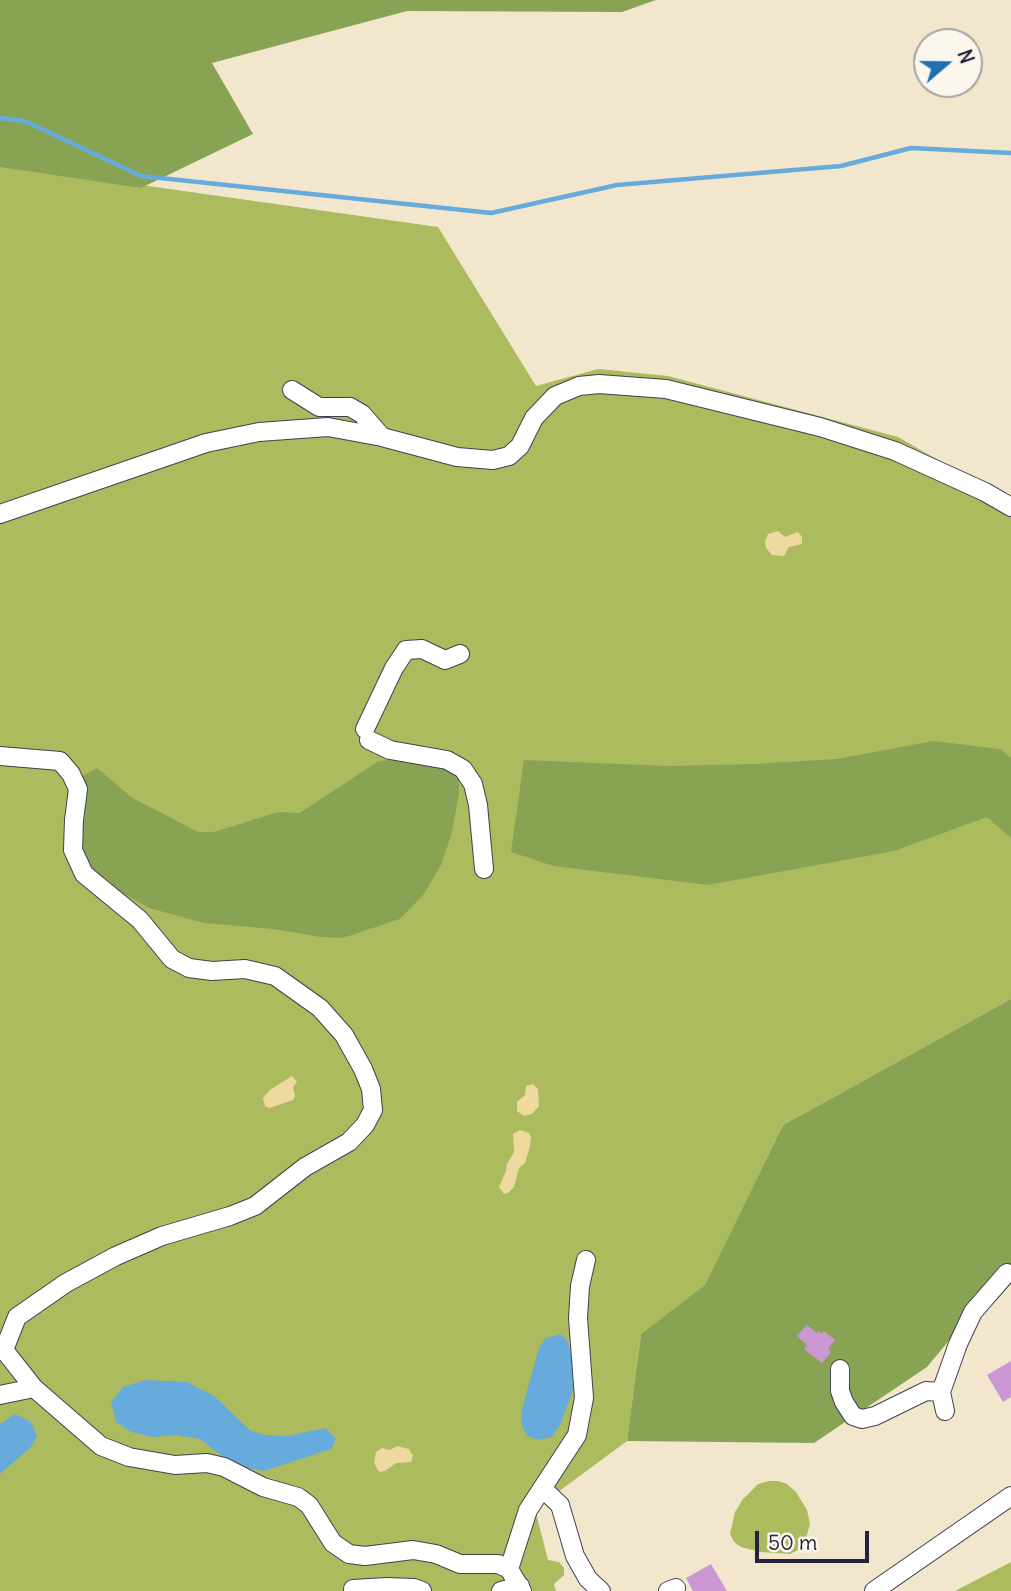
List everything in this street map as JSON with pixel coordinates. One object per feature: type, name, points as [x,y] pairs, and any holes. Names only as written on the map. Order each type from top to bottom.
[{"type":"street","points":[[0,514],[206,443],[259,432],[328,427],[382,437],[457,457],[493,460],[509,456],[520,446],[534,418],[555,396],[579,386],[599,384],[666,389],[820,427],[895,451],[1011,507]]},
{"type":"street","points":[[292,390],[319,407],[350,407],[362,414],[382,437]]},
{"type":"street","points":[[460,654],[445,660],[422,649],[407,650],[394,668],[367,734],[390,750],[447,760],[463,769],[473,784],[478,805],[484,869]]},
{"type":"street","points":[[0,756],[60,761],[71,774],[78,789],[73,850],[84,874],[140,920],[172,959],[189,968],[212,971],[245,969],[275,976],[320,1008],[344,1035],[363,1069],[371,1089],[373,1110],[366,1125],[349,1142],[306,1167],[255,1206],[162,1236],[116,1256],[66,1283],[17,1317],[4,1350],[34,1388],[101,1446],[129,1457],[175,1465],[207,1463],[224,1467],[263,1487],[298,1497],[309,1504],[333,1543],[349,1553],[365,1556],[413,1550],[436,1554],[460,1564],[498,1564],[509,1569],[521,1588],[501,1591]]},
{"type":"street","points":[[509,1569],[528,1510],[577,1435],[580,1423],[584,1398],[578,1318],[580,1286],[586,1259]]},
{"type":"street","points":[[945,1412],[940,1392],[950,1362],[974,1312],[1007,1273]]},
{"type":"street","points":[[839,1369],[840,1391],[844,1402],[853,1416],[862,1419],[876,1416],[926,1391],[940,1392]]},
{"type":"street","points":[[0,1395],[34,1388]]},
{"type":"street","points":[[543,1489],[561,1505],[575,1556],[588,1579],[601,1591]]},
{"type":"street","points":[[874,1591],[1011,1496]]},
{"type":"street","points":[[353,1589],[387,1587],[422,1591]]},
{"type":"green space","points":[[0,0],[656,0],[622,12],[407,11],[212,63],[253,134],[141,188],[0,167]]},
{"type":"green space","points":[[0,165],[438,227],[536,386],[598,369],[668,376],[898,437],[1011,502],[1011,999],[783,1125],[705,1286],[641,1334],[627,1441],[535,1509],[548,1560],[559,1562],[564,1568],[564,1575],[554,1584],[556,1591],[0,1591]]},
{"type":"green space","points":[[933,741],[1000,749],[1011,758],[1011,838],[987,817],[894,851],[708,885],[553,866],[511,852],[524,760],[668,766],[753,764],[837,759]]},
{"type":"green space","points":[[400,757],[423,760],[459,772],[459,794],[451,836],[441,865],[424,894],[400,919],[343,938],[204,923],[149,908],[109,885],[86,862],[80,824],[81,777],[97,768],[131,797],[198,832],[214,832],[278,812],[300,813],[377,762]]},
{"type":"green space","points":[[1011,999],[1011,1266],[927,1367],[814,1443],[627,1441],[641,1334],[705,1285],[783,1125]]},
{"type":"green space","points":[[769,1481],[787,1484],[796,1492],[807,1510],[810,1524],[805,1542],[800,1549],[790,1554],[760,1552],[741,1547],[734,1542],[730,1534],[735,1512],[743,1499],[758,1484]]},
{"type":"green space","points":[[1011,1562],[1011,1591],[955,1591]]},
{"type":"sand","points":[[778,531],[785,537],[798,532],[802,537],[802,544],[789,547],[784,556],[772,555],[766,548],[765,541],[768,534]]},
{"type":"sand","points":[[292,1076],[297,1082],[293,1087],[293,1100],[270,1108],[265,1106],[263,1098],[270,1090]]},
{"type":"sand","points":[[533,1084],[538,1089],[539,1106],[532,1114],[524,1116],[517,1111],[517,1102],[525,1095],[526,1086]]},
{"type":"sand","points":[[520,1130],[529,1133],[530,1146],[525,1163],[519,1168],[514,1187],[504,1194],[499,1187],[514,1152],[513,1134]]},
{"type":"sand","points":[[397,1446],[409,1449],[413,1456],[411,1462],[396,1463],[379,1472],[374,1463],[376,1452],[382,1448],[390,1450]]},
{"type":"water","points":[[560,1334],[567,1340],[572,1358],[573,1390],[561,1423],[552,1437],[538,1440],[527,1436],[521,1423],[522,1409],[539,1348],[546,1338]]},
{"type":"water","points":[[145,1380],[187,1382],[214,1396],[251,1431],[286,1436],[326,1428],[336,1439],[331,1449],[264,1471],[241,1467],[200,1439],[176,1435],[153,1437],[131,1432],[116,1422],[111,1402],[123,1387]]},
{"type":"water","points":[[15,1414],[31,1422],[37,1436],[31,1447],[0,1474],[0,1424]]},
{"type":"building","points":[[807,1325],[817,1333],[819,1331],[822,1334],[824,1331],[835,1340],[828,1349],[831,1352],[822,1363],[804,1349],[807,1345],[797,1336]]},
{"type":"building","points":[[1011,1361],[1011,1397],[1003,1402],[987,1375]]},
{"type":"building","points":[[711,1564],[727,1591],[693,1591],[686,1578]]},
{"type":"waterway","points":[[0,118],[25,121],[141,176],[491,213],[617,185],[841,166],[911,148],[1011,153]]}]
